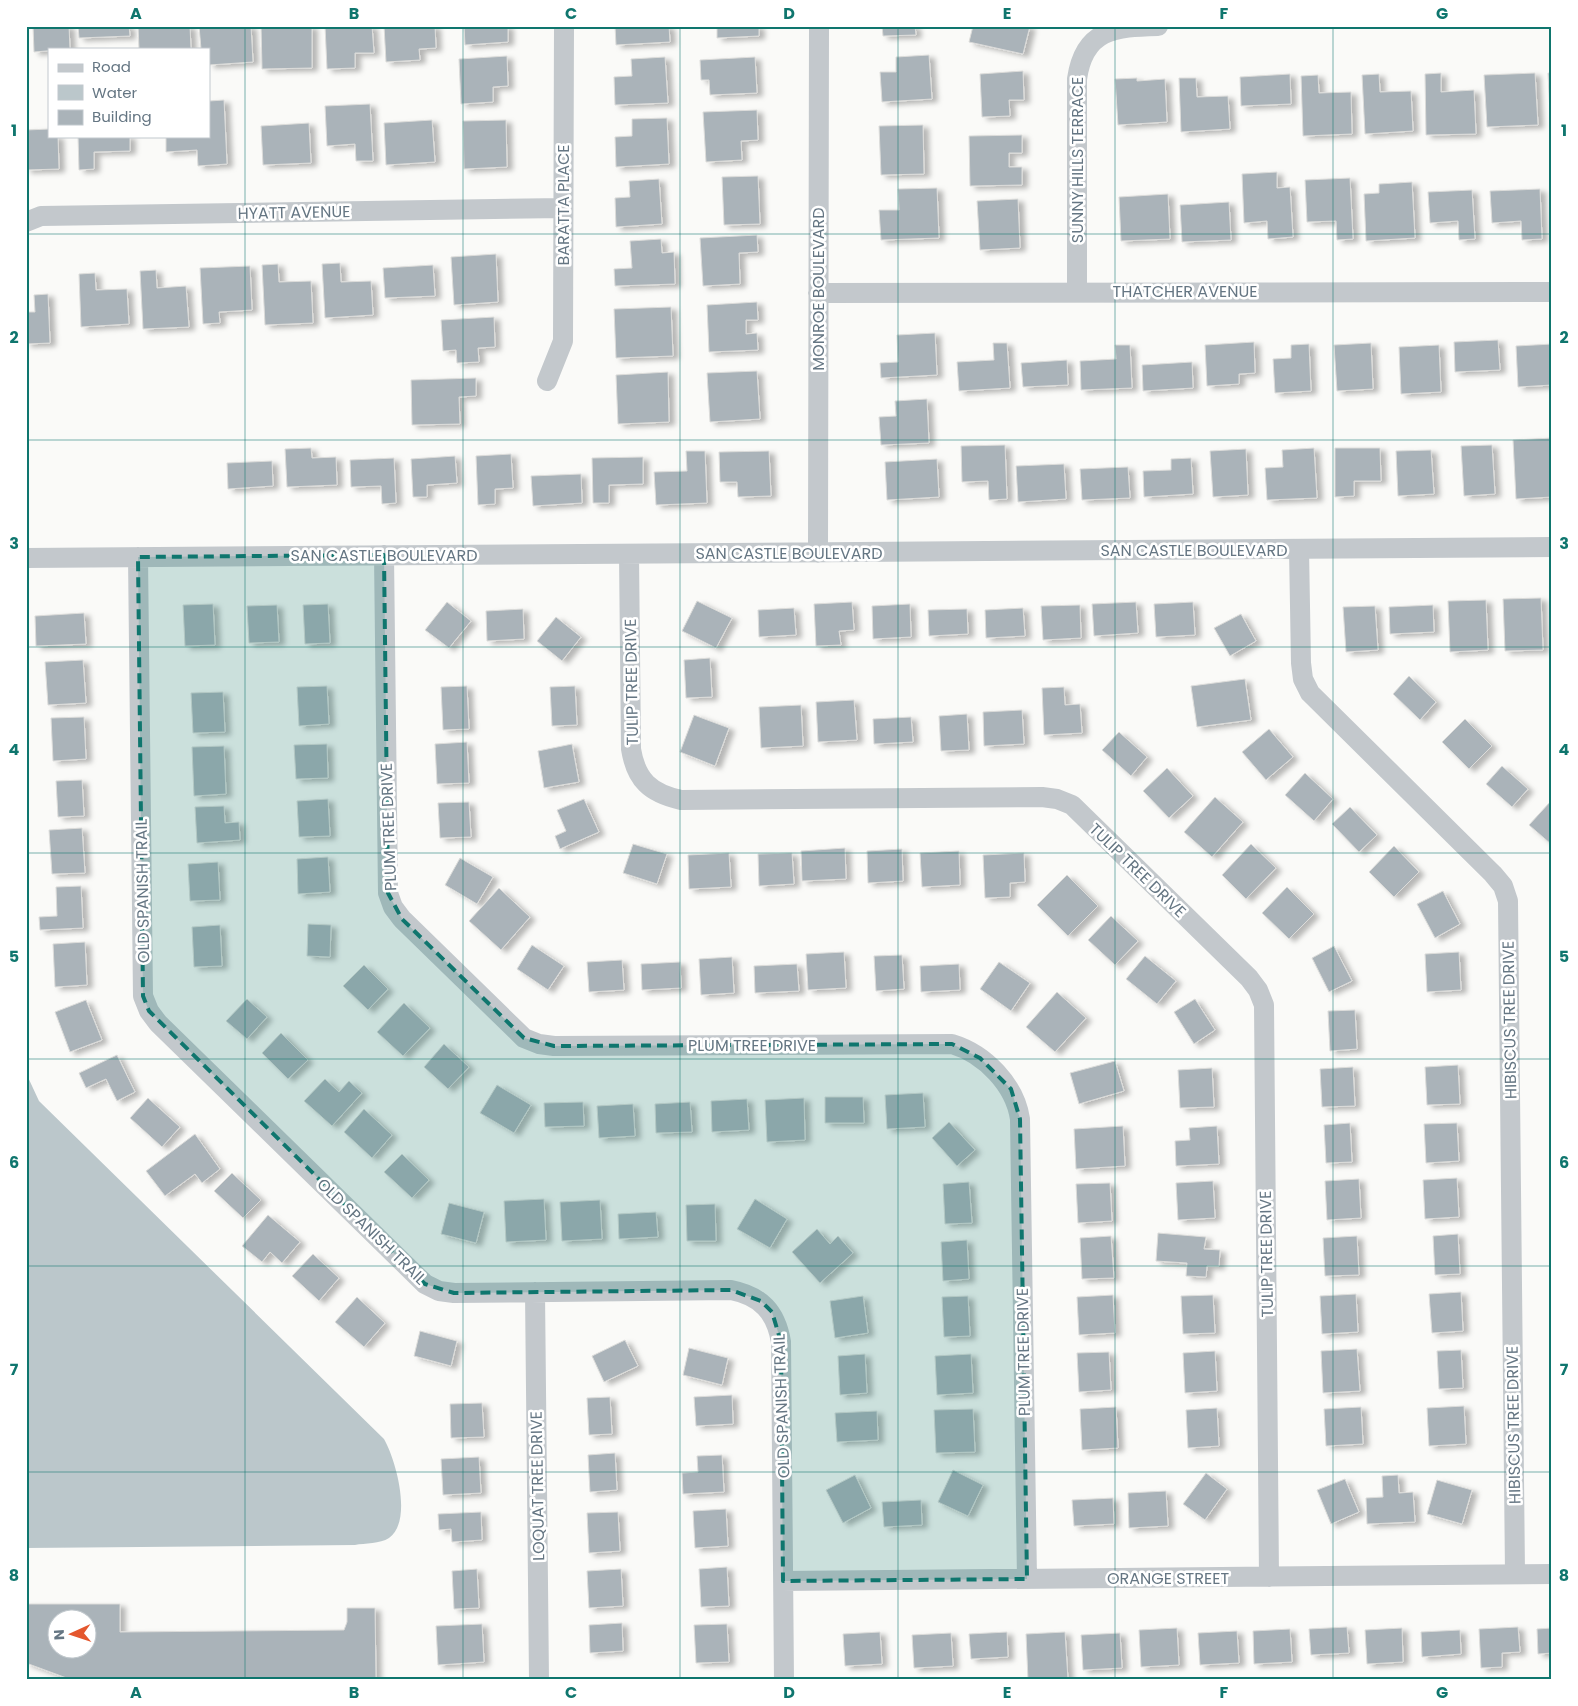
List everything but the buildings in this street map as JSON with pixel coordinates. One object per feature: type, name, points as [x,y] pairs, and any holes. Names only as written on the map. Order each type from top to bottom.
[{"type":"street","name":"BARATTA PLACE","points":[[547,381],[563,341],[564,26]]},
{"type":"street","name":"MONROE BOULEVARD","points":[[818,553],[819,26]]},
{"type":"street","name":"SUNNY HILLS TERRACE","points":[[1077,291],[1076,79],[1079,64],[1091,44],[1110,30],[1126,27],[1158,26]]},
{"type":"street","name":"HYATT AVENUE","points":[[26,222],[41,216],[563,208]]},
{"type":"street","name":"THATCHER AVENUE","points":[[818,293],[1077,291],[1552,292]]},
{"type":"street","name":"SAN CASTLE BOULEVARD","points":[[26,558],[1552,547]]},
{"type":"street","name":"HIBISCUS TREE DRIVE","points":[[1299,549],[1301,663],[1303,679],[1310,693],[1493,874],[1503,886],[1508,901],[1515,1574]]},
{"type":"street","name":"TULIP TREE DRIVE","points":[[629,554],[631,748],[634,764],[641,778],[652,790],[666,797],[681,800],[1042,797],[1057,799],[1072,806],[1249,978],[1258,990],[1264,1005],[1269,1577]]},
{"type":"street","name":"PLUM TREE DRIVE","points":[[384,555],[388,893],[393,907],[402,919],[524,1038],[539,1044],[554,1046],[952,1044],[967,1048],[980,1058],[1010,1089],[1018,1103],[1020,1119],[1027,1579]]},
{"type":"street","name":"OLD SPANISH TRAIL","points":[[138,557],[143,996],[149,1011],[158,1023],[425,1284],[440,1291],[454,1293],[732,1290],[747,1293],[772,1312],[779,1326],[781,1342],[784,1680]]},
{"type":"street","name":"LOQUAT TREE DRIVE","points":[[535,1292],[539,1680]]},
{"type":"street","name":"ORANGE STREET","points":[[784,1581],[1552,1574]]},
{"type":"highlighted area","points":[[384,555],[388,893],[402,919],[524,1038],[554,1046],[952,1044],[980,1058],[1011,1089],[1020,1119],[1027,1579],[783,1581],[781,1342],[772,1312],[761,1301],[731,1290],[454,1293],[425,1284],[149,1011],[143,996],[138,557]]},
{"type":"water","points":[[26,1073],[39,1101],[384,1439],[397,1475],[401,1505],[400,1518],[396,1530],[389,1538],[355,1545],[26,1548]]}]
